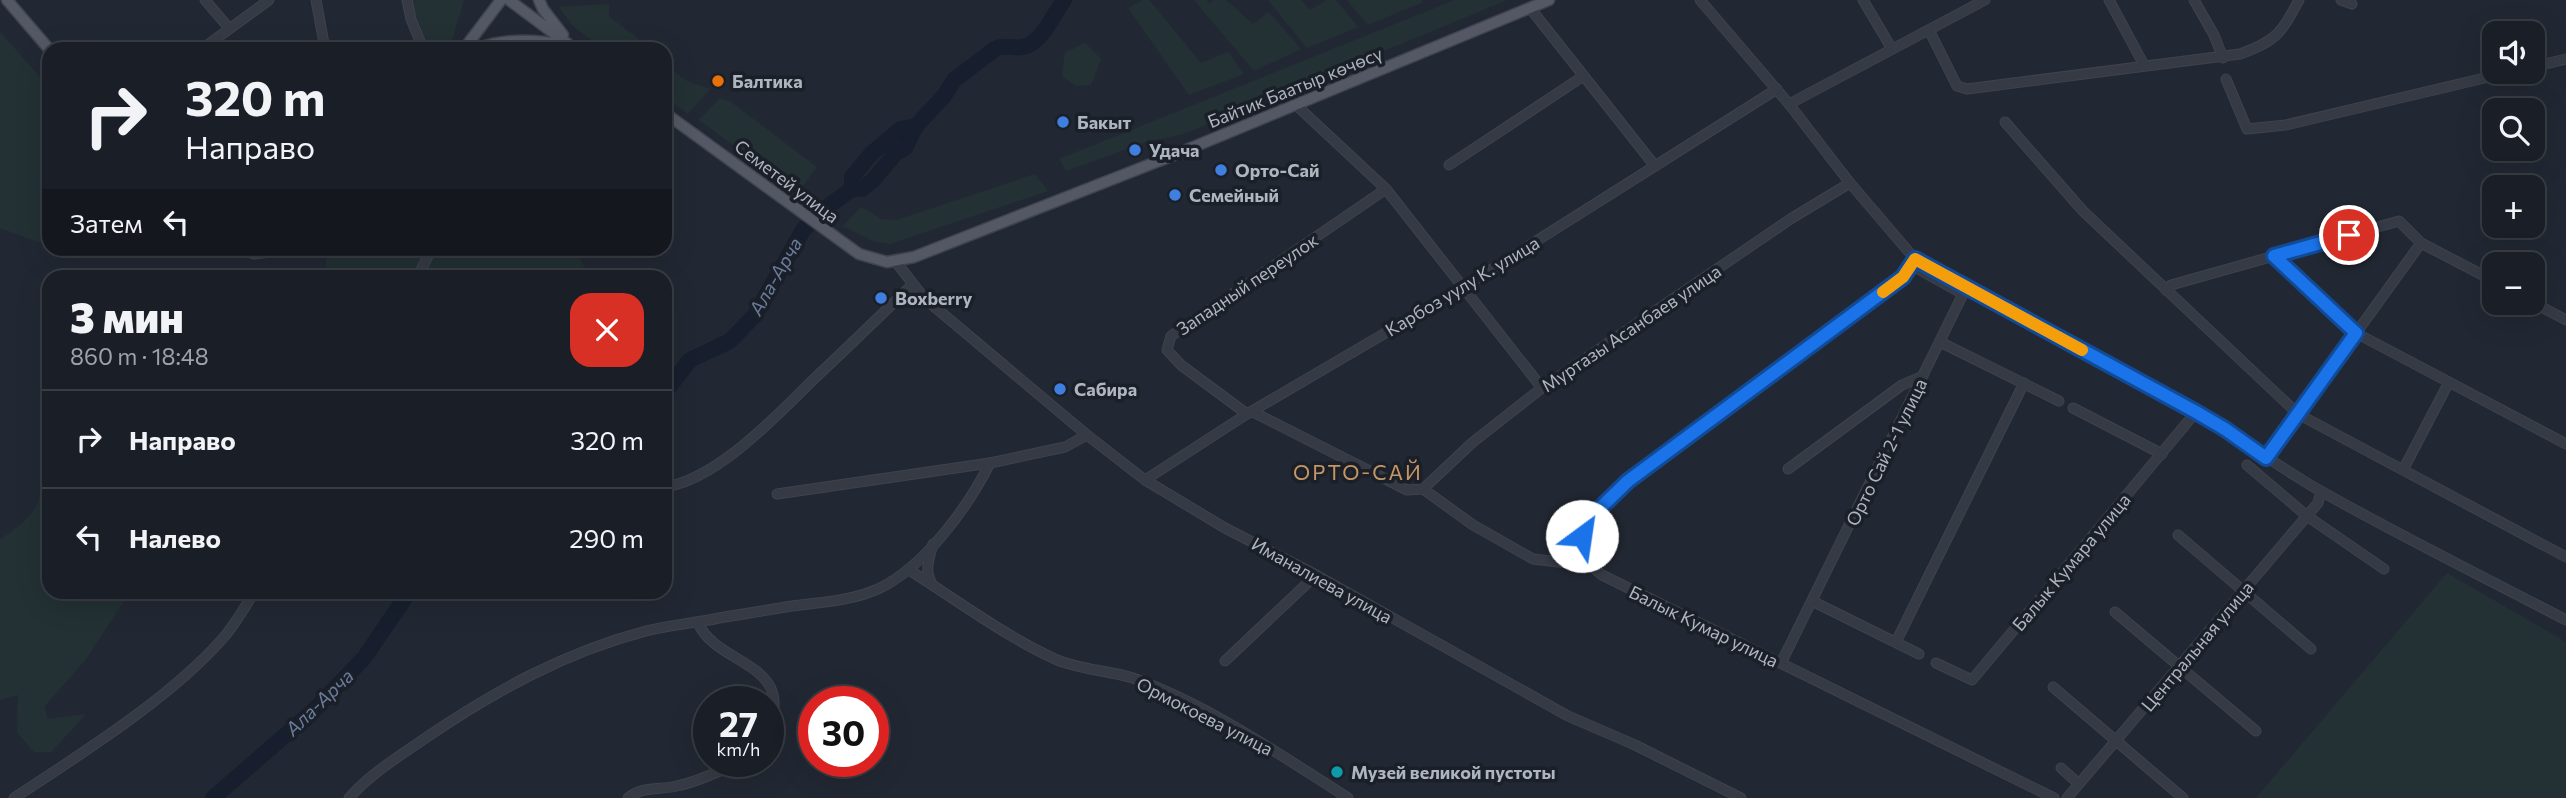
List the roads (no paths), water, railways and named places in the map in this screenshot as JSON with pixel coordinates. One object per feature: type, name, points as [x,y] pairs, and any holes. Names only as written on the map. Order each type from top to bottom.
[{"type":"main road","points":[[7,0],[43,42]]},
{"type":"main road","points":[[469,42],[501,0]]},
{"type":"main road","points":[[509,0],[566,42]]},
{"type":"main road","points":[[539,0],[569,42]]},
{"type":"main road","name":"Байтик Баатыр көчөсү","points":[[896,262],[1296,106],[1549,0]]},
{"type":"main road","points":[[500,42],[516,39],[537,42]]},
{"type":"main road","name":"Семетей улица","points":[[672,118],[859,254],[875,260],[896,262]]},
{"type":"street","points":[[205,0],[229,28]]},
{"type":"street","points":[[211,42],[268,0]]},
{"type":"street","points":[[316,0],[324,42]]},
{"type":"street","points":[[408,0],[411,19],[420,42]]},
{"type":"street","points":[[1699,0],[1790,104],[1913,262],[2196,412],[2320,491],[2566,620]]},
{"type":"street","points":[[1863,0],[1892,50]]},
{"type":"street","points":[[1790,104],[1985,0]]},
{"type":"street","points":[[2109,0],[2144,65]]},
{"type":"street","points":[[2194,0],[2214,35],[2223,58]]},
{"type":"street","points":[[1928,30],[1961,89],[2144,65],[2223,58],[2272,40],[2281,33],[2299,0]]},
{"type":"street","points":[[2341,0],[2352,4]]},
{"type":"street","points":[[1530,8],[1655,166]]},
{"type":"street","points":[[2545,63],[2566,59]]},
{"type":"street","points":[[1449,165],[1582,76]]},
{"type":"street","points":[[2226,79],[2247,129],[2286,125],[2482,79]]},
{"type":"street","name":"Карбоз уулу К. улица","points":[[1145,480],[1250,413],[1462,288],[1777,89]]},
{"type":"street","points":[[1296,106],[1386,189],[1542,388]]},
{"type":"street","points":[[2005,122],[2083,211],[2298,414],[2566,557]]},
{"type":"street","name":"Муртазы Асанбаев улица","points":[[1423,489],[1473,442],[1542,388],[1792,219],[1850,183]]},
{"type":"street","name":"Западный переулок","points":[[1250,413],[1181,365],[1167,350],[1171,336],[1386,189]]},
{"type":"street","points":[[2166,290],[2171,285],[2399,221],[2421,243],[2482,275]]},
{"type":"street","points":[[2266,458],[2421,243]]},
{"type":"street","points":[[2274,256],[2356,333],[2566,444]]},
{"type":"street","name":"Иманалиева улица","points":[[896,262],[912,285],[937,308],[1087,435],[1145,480],[1225,528],[1316,575],[1568,716],[1635,745],[1741,798]]},
{"type":"street","points":[[1250,413],[1407,490],[1423,489],[1473,525],[1533,559],[1567,563],[1586,559],[1581,546],[1584,527],[1603,502],[1650,464],[1903,277],[1913,262]]},
{"type":"street","name":"Орто Сай 2-1 улица","points":[[1781,663],[1963,293],[1913,262]]},
{"type":"street","points":[[672,486],[682,484],[734,453],[912,285]]},
{"type":"street","points":[[2545,309],[2566,320]]},
{"type":"street","points":[[1940,342],[2059,401]]},
{"type":"street","points":[[1788,469],[1902,385],[1923,376]]},
{"type":"street","points":[[2403,470],[2449,382]]},
{"type":"street","points":[[1896,642],[2024,383]]},
{"type":"street","points":[[2073,408],[2162,454]]},
{"type":"street","name":"Балык Кумара улица","points":[[1936,663],[1972,680],[2196,412]]},
{"type":"street","points":[[777,494],[990,463],[1065,447],[1087,435]]},
{"type":"street","points":[[349,798],[376,773],[445,724],[517,681],[606,643],[649,630],[792,606],[854,599],[882,587],[909,570],[965,508],[990,463]]},
{"type":"street","points":[[2247,465],[2307,516],[2384,569]]},
{"type":"street","name":"Центральная улица","points":[[2067,798],[2318,503],[2320,491]]},
{"type":"street","points":[[2178,535],[2311,649]]},
{"type":"street","points":[[933,585],[927,567],[934,543]]},
{"type":"street","name":"Балык Кумар улица","points":[[1586,559],[1602,575],[2054,798]]},
{"type":"street","name":"Ормокоева улица","points":[[909,570],[985,621],[1057,660],[1132,678],[1241,730],[1348,798]]},
{"type":"street","points":[[1225,661],[1316,575]]},
{"type":"street","points":[[14,798],[104,737],[166,690],[224,636],[249,599]]},
{"type":"street","points":[[1812,601],[1919,654]]},
{"type":"street","points":[[2115,612],[2256,731]]},
{"type":"street","points":[[698,623],[705,638],[745,662],[770,686]]},
{"type":"street","points":[[2053,687],[2183,798]]},
{"type":"street","points":[[2061,768],[2079,784]]},
{"type":"street","points":[[628,798],[647,789],[676,786],[705,777]]},
{"type":"waterway","name":"Ала-Арча","points":[[672,383],[690,360],[730,341],[755,315],[803,230],[823,210],[852,189],[852,177],[871,154],[901,129],[916,126],[944,96],[954,80],[995,49],[1023,47],[1036,40],[1064,0]]},
{"type":"waterway","points":[[852,189],[862,189],[872,181],[896,153],[905,148],[916,126]]},
{"type":"waterway","name":"Ала-Арча","points":[[213,798],[313,711],[364,658],[404,599]]},
{"type":"place","name":"Балтика","points":[[718,81]]},
{"type":"place","name":"Бакыт","points":[[1063,122]]},
{"type":"place","name":"Удача","points":[[1135,150]]},
{"type":"place","name":"Орто-Сай","points":[[1221,170]]},
{"type":"place","name":"Семейный","points":[[1175,195]]},
{"type":"place","name":"Boxberry","points":[[881,298]]},
{"type":"place","name":"Сабира","points":[[1060,389]]},
{"type":"place","name":"Музей великой пустоты","points":[[1337,772]]},
{"type":"district","name":"ОРТО-САЙ","points":[[1358,471]]}]
